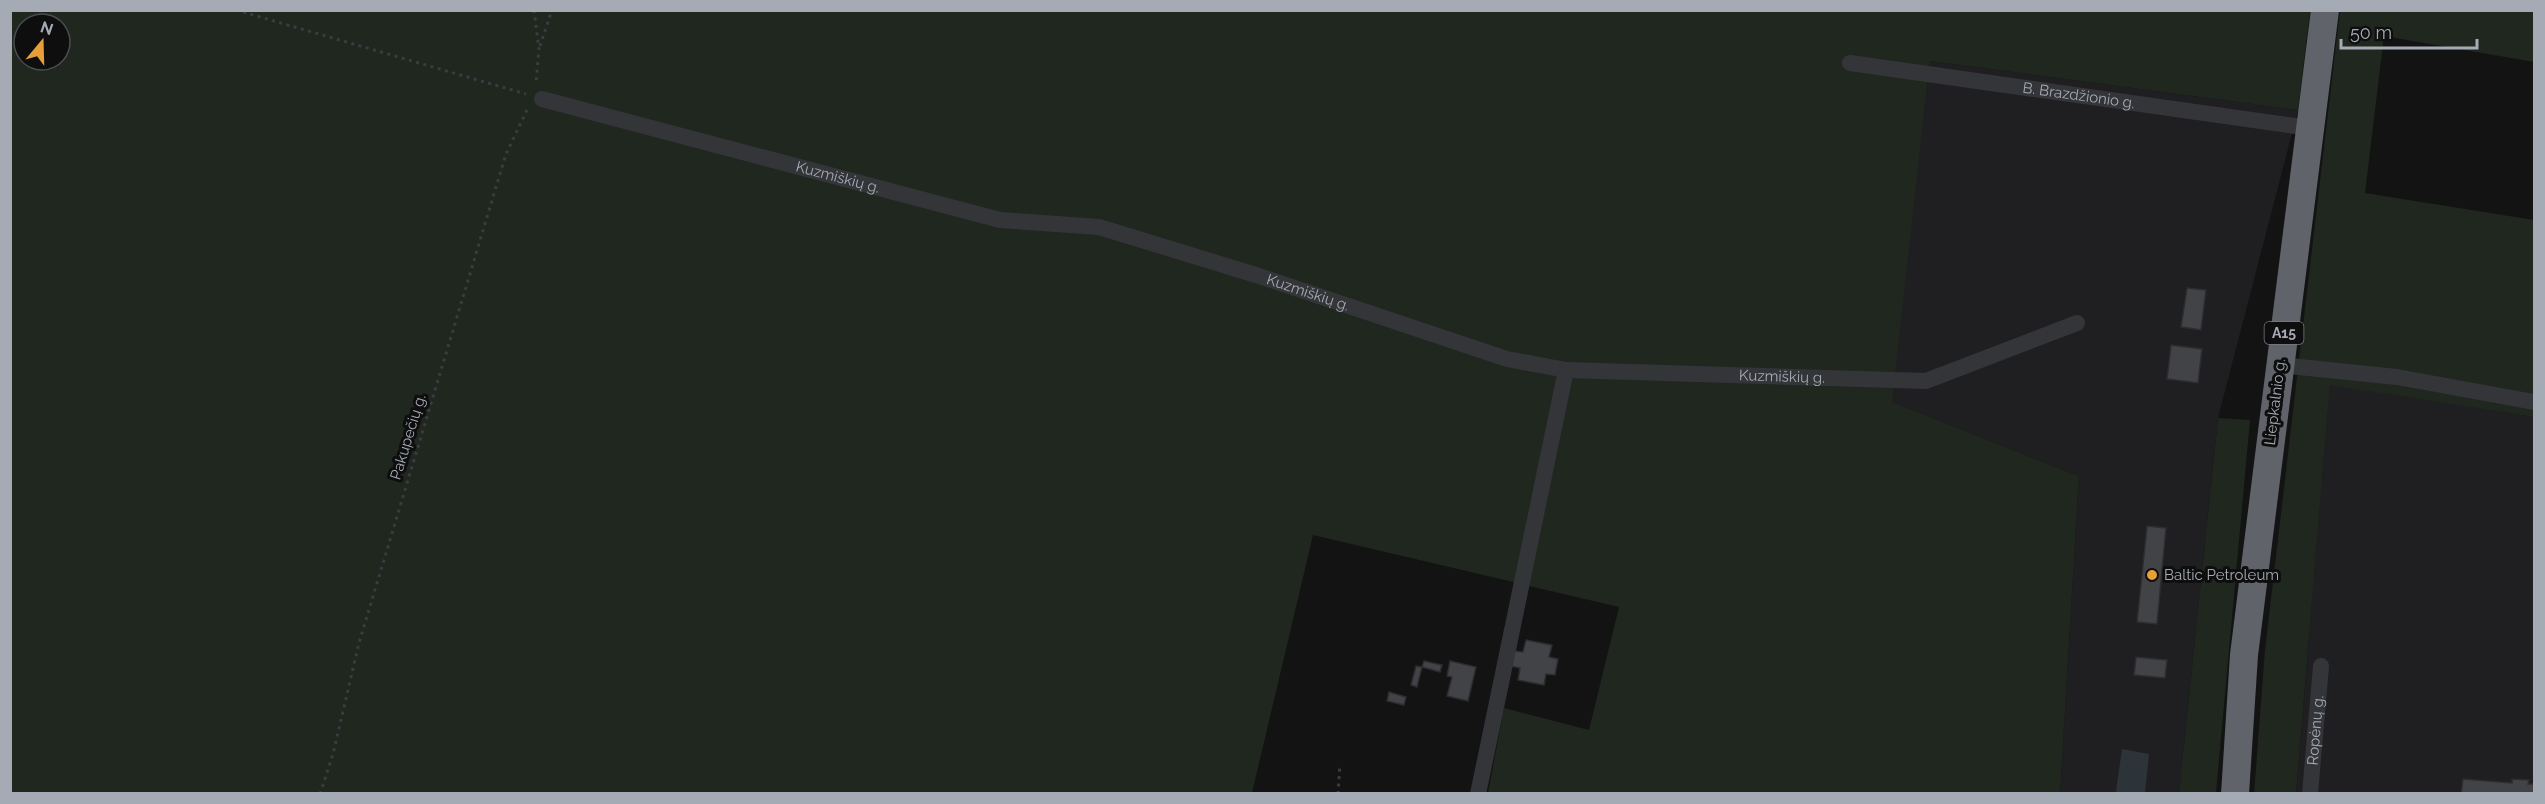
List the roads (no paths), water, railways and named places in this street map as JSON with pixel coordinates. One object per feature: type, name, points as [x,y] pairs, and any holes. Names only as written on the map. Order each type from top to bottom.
[{"type":"highway","name":"Liepkalnio g.","points":[[2235,794],[2244,655],[2325,10]]},
{"type":"street","name":"B. Brazdžionio g.","points":[[1850,63],[2309,128]]},
{"type":"street","name":"Kuzmiškių g.","points":[[542,99],[1000,220],[1099,227],[1256,275],[1507,359],[1566,370],[1926,381],[2077,323]]},
{"type":"street","points":[[2280,365],[2397,377],[2535,402]]},
{"type":"street","points":[[1478,794],[1566,370]]},
{"type":"street","name":"Ropėnų g.","points":[[2310,794],[2321,666]]},
{"type":"place","name":"Baltic Petroleum","points":[[2152,575]]}]
